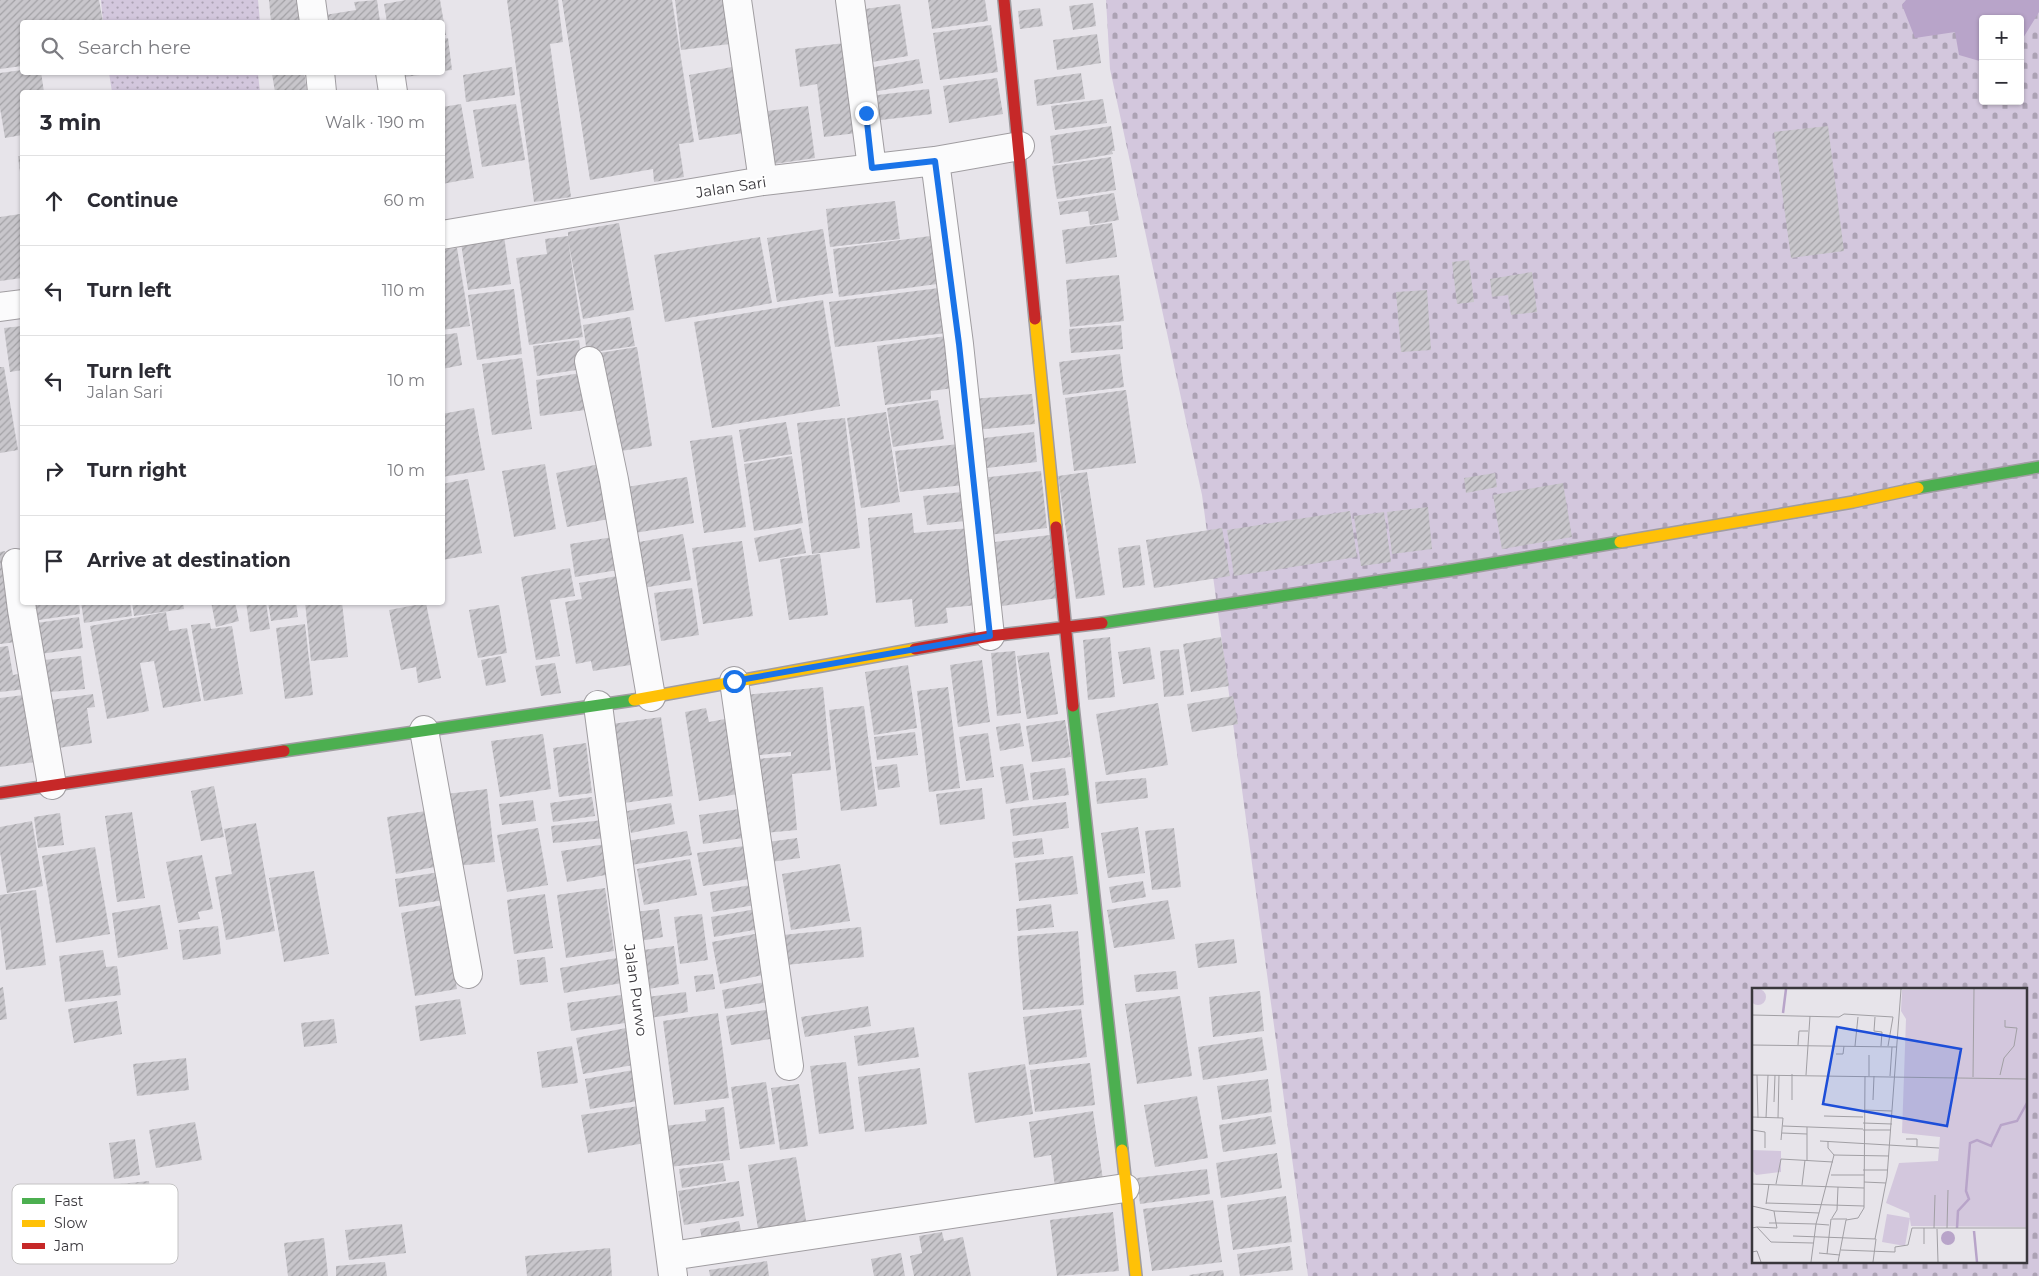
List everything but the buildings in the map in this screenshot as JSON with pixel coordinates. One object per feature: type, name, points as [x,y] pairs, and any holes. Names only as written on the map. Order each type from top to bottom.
[{"type":"street","points":[[311,0],[314,20]]},
{"type":"street","points":[[737,0],[763,182]]},
{"type":"street","points":[[850,0],[872,168]]},
{"type":"street","points":[[1004,0],[1020,146],[1047,456],[1084,816],[1136,1276]]},
{"type":"street","points":[[320,75],[322,90]]},
{"type":"street","points":[[391,75],[394,90]]},
{"type":"street","name":"Jalan Sari","points":[[445,235],[763,182],[935,161],[1020,146]]},
{"type":"street","points":[[935,161],[959,344],[990,636]]},
{"type":"street","points":[[0,307],[20,304]]},
{"type":"street","points":[[589,360],[614,480],[651,697]]},
{"type":"street","points":[[0,793],[651,697],[990,636],[1106,623],[1452,570],[1843,504],[1941,483],[2039,467]]},
{"type":"street","points":[[16,563],[20,594]]},
{"type":"street","points":[[21,605],[52,785]]},
{"type":"street","points":[[734,681],[788,1066]]},
{"type":"street","name":"Jalan Purwo","points":[[598,705],[672,1266]]},
{"type":"street","points":[[424,730],[468,974]]},
{"type":"street","points":[[672,1266],[1125,1188]]},
{"type":"green space","points":[[101,0],[258,0],[260,20],[103,20]]},
{"type":"green space","points":[[1106,0],[2039,0],[2039,1276],[1308,1276],[1202,495],[1110,69]]},
{"type":"green space","points":[[109,75],[258,75],[260,90],[112,90]]},
{"type":"shaded area","points":[[1906,0],[2039,0],[2039,12],[2024,36],[2024,15],[1979,15],[1979,61],[1959,55],[1955,32],[1915,38],[1902,5]]},
{"type":"traffic: fast","points":[[1918,488],[2039,467]]},
{"type":"traffic: fast","points":[[1102,623],[1453,570],[1620,542]]},
{"type":"traffic: fast","points":[[284,751],[634,700]]},
{"type":"traffic: fast","points":[[1073,706],[1122,1150]]},
{"type":"traffic: slow","points":[[1035,319],[1056,527]]},
{"type":"traffic: slow","points":[[1620,542],[1853,502],[1918,488]]},
{"type":"traffic: slow","points":[[634,700],[915,649]]},
{"type":"traffic: slow","points":[[1122,1150],[1136,1276]]},
{"type":"traffic: jam","points":[[1004,0],[1035,319]]},
{"type":"traffic: jam","points":[[1056,527],[1073,706]]},
{"type":"traffic: jam","points":[[915,649],[990,636],[1102,623]]},
{"type":"traffic: jam","points":[[0,793],[284,751]]},
{"type":"route","points":[[734,681],[990,636],[959,344],[935,161],[872,168],[866,113]]}]
